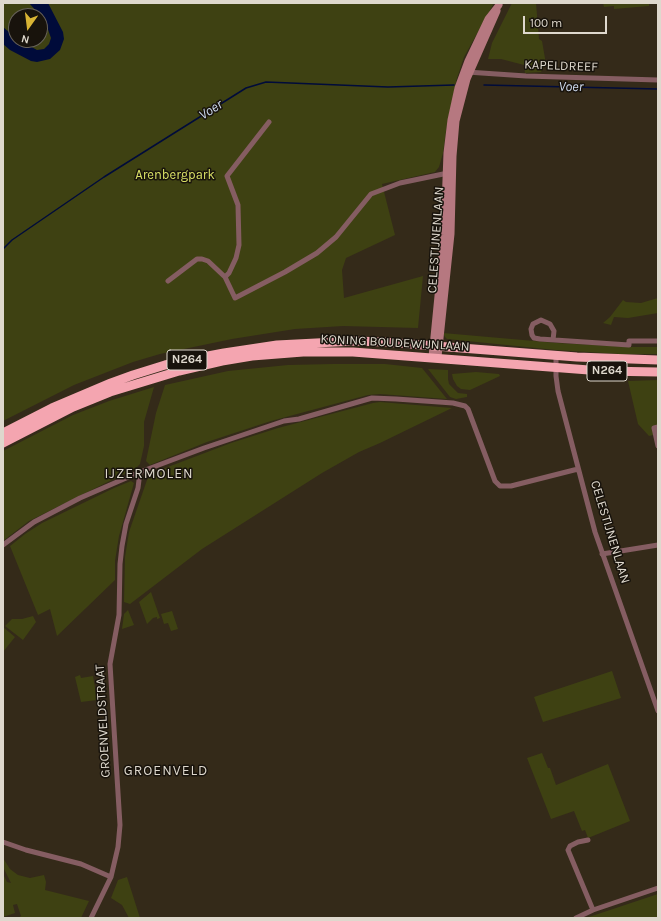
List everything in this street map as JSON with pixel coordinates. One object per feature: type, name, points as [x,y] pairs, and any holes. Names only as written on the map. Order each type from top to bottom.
[{"type":"highway","name":"KONING BOUDEWIJNLAAN","points":[[3,433],[52,408],[116,381],[166,365],[224,353],[277,346],[355,341],[436,345],[556,356],[658,360]]},
{"type":"highway","name":"KONING BOUDEWIJNLAAN","points":[[3,443],[73,407],[110,392],[143,381],[222,361],[252,356],[303,352],[353,352],[435,357],[602,371],[658,372]]},
{"type":"street","name":"CELESTIJNENLAAN","points":[[435,357],[451,234],[447,153],[451,120],[467,72],[500,4]]},
{"type":"street","name":"KAPELDREEF","points":[[467,72],[658,80]]},
{"type":"street","points":[[225,277],[236,258],[239,245],[238,205],[227,176],[269,122]]},
{"type":"street","points":[[168,281],[198,259],[202,259],[208,261],[225,277],[235,298],[285,272],[317,253],[336,237],[371,194],[400,183],[449,173]]},
{"type":"street","points":[[553,340],[554,331],[550,324],[541,320],[533,324],[531,332],[534,338],[553,340],[629,345],[629,341],[658,341]]},
{"type":"street","name":"CELESTIJNENLAAN","points":[[556,356],[555,367],[558,391],[578,470],[602,554],[658,711]]},
{"type":"street","points":[[3,545],[34,522],[80,498],[140,472],[204,448],[284,421],[301,418],[372,398],[460,404],[468,409],[495,481],[500,486],[511,486],[578,470]]},
{"type":"street","points":[[655,426],[658,446]]},
{"type":"street","name":"GROENVELDSTRAAT","points":[[91,918],[111,877],[116,859],[120,826],[110,664],[119,615],[120,564],[122,546],[126,524],[138,488],[140,472]]},
{"type":"street","points":[[602,554],[658,545]]},
{"type":"street","points":[[588,840],[578,842],[570,846],[568,850],[592,910]]},
{"type":"street","points":[[3,842],[26,850],[81,864],[111,877]]},
{"type":"street","points":[[576,918],[592,910],[658,888]]},
{"type":"green space","name":"Arenbergpark","points":[[3,3],[494,3],[464,57],[457,78],[439,167],[435,172],[382,184],[395,235],[346,258],[342,270],[344,298],[423,276],[418,328],[343,326],[295,329],[232,339],[160,354],[133,362],[74,385],[3,421]]},
{"type":"green space","points":[[512,3],[536,3],[539,39],[542,41],[546,64],[541,72],[525,73],[524,65],[501,59],[488,59],[492,43]]},
{"type":"green space","points":[[603,3],[649,3],[649,6],[614,9],[614,6],[604,7]]},
{"type":"green space","points":[[658,298],[658,313],[628,318],[614,317],[611,325],[603,323],[610,317],[623,300],[626,302],[641,303]]},
{"type":"green space","points":[[443,333],[557,343],[658,347],[658,354],[620,354],[556,350],[447,339]]},
{"type":"green space","points":[[385,364],[422,368],[447,399],[380,394],[368,395],[271,421],[207,442],[150,465],[146,461],[156,413],[165,385],[228,371],[288,365]]},
{"type":"green space","points":[[428,369],[448,370],[449,384],[458,393],[467,394],[467,397],[456,399],[450,397]]},
{"type":"green space","points":[[476,372],[499,374],[500,376],[470,390],[461,389],[457,386],[452,374]]},
{"type":"green space","points":[[658,380],[658,434],[649,436],[638,424],[628,381]]},
{"type":"green space","points":[[154,387],[144,422],[144,446],[140,464],[136,468],[29,521],[3,541],[3,451],[73,415],[109,401]]},
{"type":"green space","points":[[380,402],[452,408],[359,452],[322,473],[202,549],[130,604],[124,602],[125,557],[129,532],[147,480],[152,473],[231,443],[278,428]]},
{"type":"green space","points":[[131,481],[134,483],[119,536],[115,561],[115,580],[57,636],[50,609],[38,615],[10,546],[42,523]]},
{"type":"green space","points":[[151,592],[160,618],[153,618],[147,624],[139,602]]},
{"type":"green space","points":[[128,610],[134,625],[122,629],[124,614]]},
{"type":"green space","points":[[172,611],[178,629],[171,631],[168,623],[164,624],[161,614]]},
{"type":"green space","points":[[33,616],[36,622],[23,640],[5,626],[12,619],[22,619]]},
{"type":"green space","points":[[3,627],[15,637],[3,652]]},
{"type":"green space","points":[[612,671],[621,698],[543,722],[534,697]]},
{"type":"green space","points":[[80,675],[81,678],[93,676],[97,700],[81,702],[75,677]]},
{"type":"green space","points":[[542,753],[548,768],[550,768],[556,785],[608,764],[630,821],[588,838],[585,830],[582,831],[574,811],[551,819],[527,758]]},
{"type":"green space","points":[[3,858],[10,869],[18,875],[30,878],[44,875],[46,882],[45,890],[89,901],[81,918],[18,918],[21,916],[17,904],[13,905],[15,913],[3,917],[3,874],[7,882],[11,883],[3,867]]},
{"type":"green space","points":[[127,877],[140,918],[129,918],[122,905],[111,898],[118,880]]},
{"type":"green space","points":[[658,894],[658,918],[584,918],[592,916]]},
{"type":"shaded area","points":[[29,3],[48,3],[63,32],[64,39],[60,50],[50,59],[37,62],[31,61],[10,50],[3,44],[3,27],[8,31],[8,48],[33,48],[37,50],[48,48],[51,38],[48,30],[48,8],[33,8]]},
{"type":"waterway","name":"Voer","points":[[3,249],[12,240],[104,177],[246,88],[266,82],[388,87],[454,85]]},
{"type":"waterway","name":"Voer","points":[[484,85],[658,89]]},
{"type":"district","name":"IJZERMOLEN","points":[[149,474]]},
{"type":"district","name":"GROENVELD","points":[[166,771]]}]
